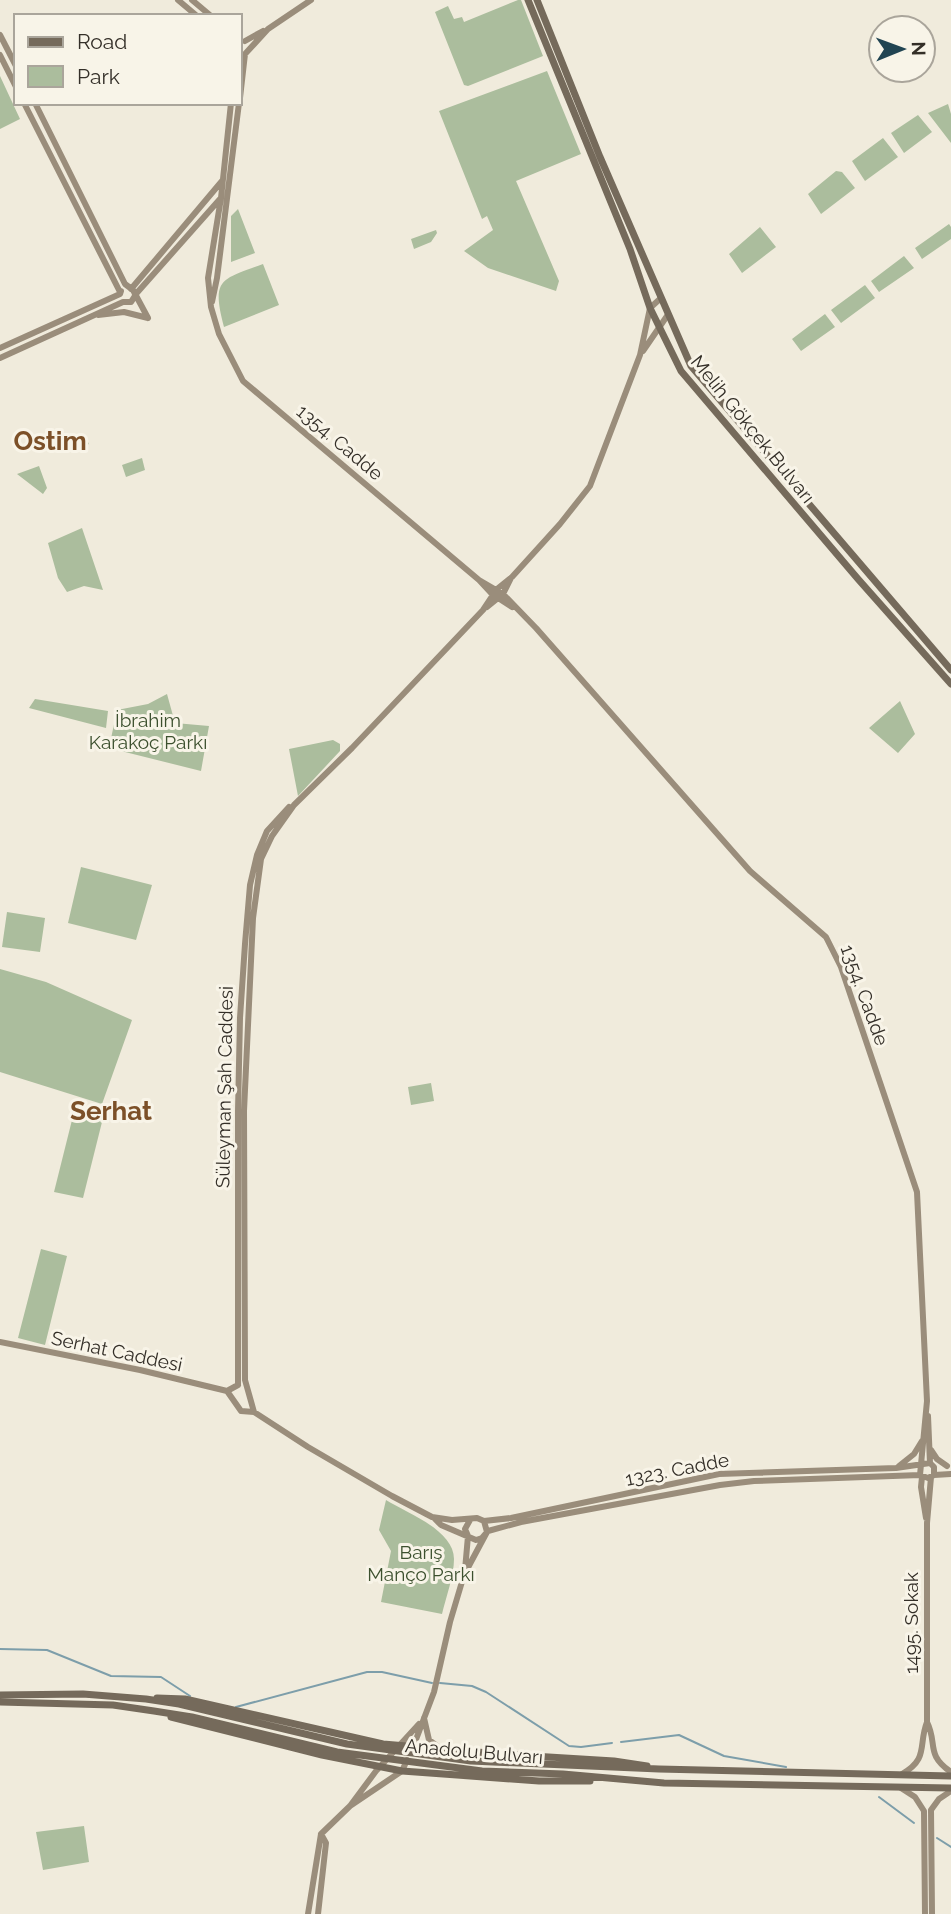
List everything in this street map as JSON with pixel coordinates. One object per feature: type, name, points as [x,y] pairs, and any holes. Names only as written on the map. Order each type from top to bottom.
[{"type":"main road","points":[[178,0],[195,14]]},
{"type":"main road","points":[[192,0],[209,14]]},
{"type":"main road","points":[[242,80],[245,53],[242,40],[268,29],[311,0]]},
{"type":"main road","name":"Melih Gökçek Bulvarı","points":[[528,0],[630,250],[650,308],[681,372],[951,684]]},
{"type":"main road","name":"Melih Gökçek Bulvarı","points":[[537,0],[600,157],[691,366],[951,670]]},
{"type":"main road","points":[[245,53],[268,29]]},
{"type":"main road","points":[[0,35],[14,62]]},
{"type":"main road","points":[[0,55],[14,83]]},
{"type":"main road","points":[[25,105],[124,302],[148,318]]},
{"type":"main road","points":[[35,105],[125,284],[133,292],[148,318]]},
{"type":"main road","name":"1354. Cadde","points":[[211,307],[228,188],[226,179],[231,105]]},
{"type":"main road","name":"1354. Cadde","points":[[239,105],[208,278],[211,307],[219,334],[243,381],[536,628],[750,871],[827,937],[841,967],[917,1192],[927,1401],[921,1476]]},
{"type":"main road","points":[[57,169],[65,164]]},
{"type":"main road","points":[[0,358],[90,316],[133,301],[133,292],[226,179]]},
{"type":"main road","points":[[133,292],[202,220],[228,188]]},
{"type":"main road","points":[[202,220],[208,219],[216,225]]},
{"type":"main road","points":[[209,268],[218,269]]},
{"type":"main road","points":[[208,278],[217,278]]},
{"type":"main road","points":[[0,348],[120,293],[123,289],[133,292]]},
{"type":"main road","points":[[497,594],[590,486],[640,355],[650,308],[661,298]]},
{"type":"main road","points":[[90,316],[124,313],[148,318]]},
{"type":"main road","points":[[640,355],[667,316]]},
{"type":"main road","name":"Süleyman Şah Caddesi","points":[[250,1394],[245,1380],[244,1111],[253,918],[261,859],[272,836],[294,805],[352,748],[497,594]]},
{"type":"main road","name":"Süleyman Şah Caddesi","points":[[238,1385],[240,1018],[250,885],[257,855],[268,831],[288,807],[294,805]]},
{"type":"main road","name":"Serhat Caddesi","points":[[0,1342],[140,1370],[227,1391],[241,1411],[254,1412],[320,1454],[432,1517],[441,1525],[468,1536]]},
{"type":"main road","points":[[227,1391],[238,1385],[250,1394],[254,1412]]},
{"type":"main road","name":"1495. Sokak","points":[[900,1775],[915,1766],[923,1750],[923,1731],[927,1722],[927,1523],[932,1471],[927,1401]]},
{"type":"main road","points":[[896,1468],[914,1454],[923,1440]]},
{"type":"main road","points":[[931,1450],[937,1460],[949,1466]]},
{"type":"main road","name":"1323. Cadde","points":[[484,1521],[511,1518],[719,1474],[896,1468],[921,1466],[925,1463],[932,1471]]},
{"type":"main road","points":[[468,1536],[476,1540],[496,1528],[521,1522],[720,1485],[754,1481],[921,1476],[949,1466]]},
{"type":"main road","points":[[754,1471],[754,1481]]},
{"type":"main road","points":[[932,1471],[951,1474]]},
{"type":"main road","points":[[719,1474],[720,1485]]},
{"type":"main road","name":"1495. Sokak","points":[[921,1476],[927,1523]]},
{"type":"main road","points":[[350,1805],[402,1771],[434,1692],[464,1575],[487,1527],[484,1521],[477,1518],[470,1520],[432,1517]]},
{"type":"main road","points":[[464,1575],[468,1536],[465,1529],[470,1520]]},
{"type":"main road","name":"Anadolu Bulvarı","points":[[0,1695],[83,1694],[146,1699],[179,1704],[313,1738],[470,1765],[951,1774]]},
{"type":"main road","points":[[146,1699],[185,1699],[289,1724],[413,1747],[614,1761],[659,1769]]},
{"type":"main road","name":"Anadolu Bulvarı","points":[[0,1702],[113,1705],[154,1711],[192,1717],[364,1757],[664,1783],[951,1789]]},
{"type":"main road","points":[[154,1711],[240,1735],[402,1771],[539,1781],[618,1779]]},
{"type":"main road","points":[[308,1914],[321,1834],[350,1805],[424,1716]]},
{"type":"main road","points":[[424,1716],[429,1740],[441,1749]]},
{"type":"main road","name":"1495. Sokak","points":[[927,1722],[931,1730],[934,1754],[951,1774]]},
{"type":"main road","points":[[900,1787],[907,1790],[924,1811],[932,1914]]},
{"type":"main road","points":[[927,1833],[931,1810],[951,1789]]},
{"type":"main road","points":[[318,1914],[326,1843],[321,1834]]},
{"type":"main road","points":[[925,1914],[928,1873]]},
{"type":"main road","points":[[311,1898],[320,1898]]},
{"type":"green space","points":[[521,0],[543,56],[468,86],[464,85],[435,12],[448,6],[454,19],[462,17],[464,22]]},
{"type":"green space","points":[[547,71],[581,154],[516,181],[559,281],[556,291],[488,268],[464,251],[493,230],[487,216],[482,219],[439,111]]},
{"type":"green space","points":[[0,76],[20,119],[0,129]]},
{"type":"green space","points":[[948,104],[951,114],[951,143],[928,113]]},
{"type":"green space","points":[[918,115],[932,132],[904,153],[891,133]]},
{"type":"green space","points":[[883,138],[898,157],[865,181],[852,161]]},
{"type":"green space","points":[[836,171],[842,172],[855,188],[821,214],[808,194]]},
{"type":"green space","points":[[238,209],[255,253],[231,262],[231,216]]},
{"type":"green space","points":[[949,224],[951,239],[922,259],[915,248]]},
{"type":"green space","points":[[760,227],[776,247],[742,273],[729,254]]},
{"type":"green space","points":[[436,230],[431,242],[414,249],[411,239]]},
{"type":"green space","points":[[904,256],[914,268],[879,292],[871,281]]},
{"type":"green space","points":[[263,264],[279,305],[224,327],[219,299],[223,283],[237,274]]},
{"type":"green space","points":[[865,285],[875,298],[841,323],[831,310]]},
{"type":"green space","points":[[825,314],[835,327],[801,351],[792,339]]},
{"type":"green space","points":[[72,433],[89,443],[84,453],[66,444]]},
{"type":"green space","points":[[142,458],[145,470],[126,477],[122,465]]},
{"type":"green space","points":[[39,466],[47,488],[43,494],[17,474]]},
{"type":"green space","points":[[82,528],[103,590],[84,586],[67,592],[58,578],[48,543]]},
{"type":"green space","name":"İbrahim Karakoç Parkı","points":[[167,694],[175,723],[209,726],[201,771],[109,748],[117,710],[148,704]]},
{"type":"green space","points":[[35,699],[108,711],[106,728],[29,708]]},
{"type":"green space","points":[[900,701],[915,734],[898,753],[869,728]]},
{"type":"green space","points":[[333,740],[340,744],[340,751],[298,796],[289,749]]},
{"type":"green space","points":[[81,867],[152,885],[136,940],[68,923]]},
{"type":"green space","points":[[7,912],[45,918],[40,952],[2,947]]},
{"type":"green space","points":[[0,969],[46,982],[132,1020],[102,1104],[0,1072]]},
{"type":"green space","points":[[431,1083],[434,1101],[411,1105],[408,1087]]},
{"type":"green space","points":[[75,1108],[104,1114],[83,1198],[54,1192]]},
{"type":"green space","points":[[41,1249],[67,1256],[45,1345],[18,1338]]},
{"type":"green space","name":"Barış Manço Parkı","points":[[386,1500],[438,1531],[452,1549],[453,1572],[442,1614],[381,1602],[391,1551],[379,1530]]},
{"type":"green space","points":[[84,1826],[89,1862],[43,1870],[36,1832]]},
{"type":"waterway","points":[[0,1649],[47,1650],[111,1676],[161,1677],[190,1696]]},
{"type":"waterway","points":[[236,1707],[367,1672],[382,1672],[432,1683]]},
{"type":"waterway","points":[[440,1683],[472,1686],[486,1692],[569,1746],[612,1743]]},
{"type":"waterway","points":[[621,1742],[679,1735],[724,1756],[786,1767]]},
{"type":"waterway","points":[[879,1797],[914,1823]]},
{"type":"waterway","points":[[937,1838],[951,1847]]},
{"type":"district","name":"Ostim","points":[[50,441]]},
{"type":"district","name":"Serhat","points":[[111,1111]]}]
